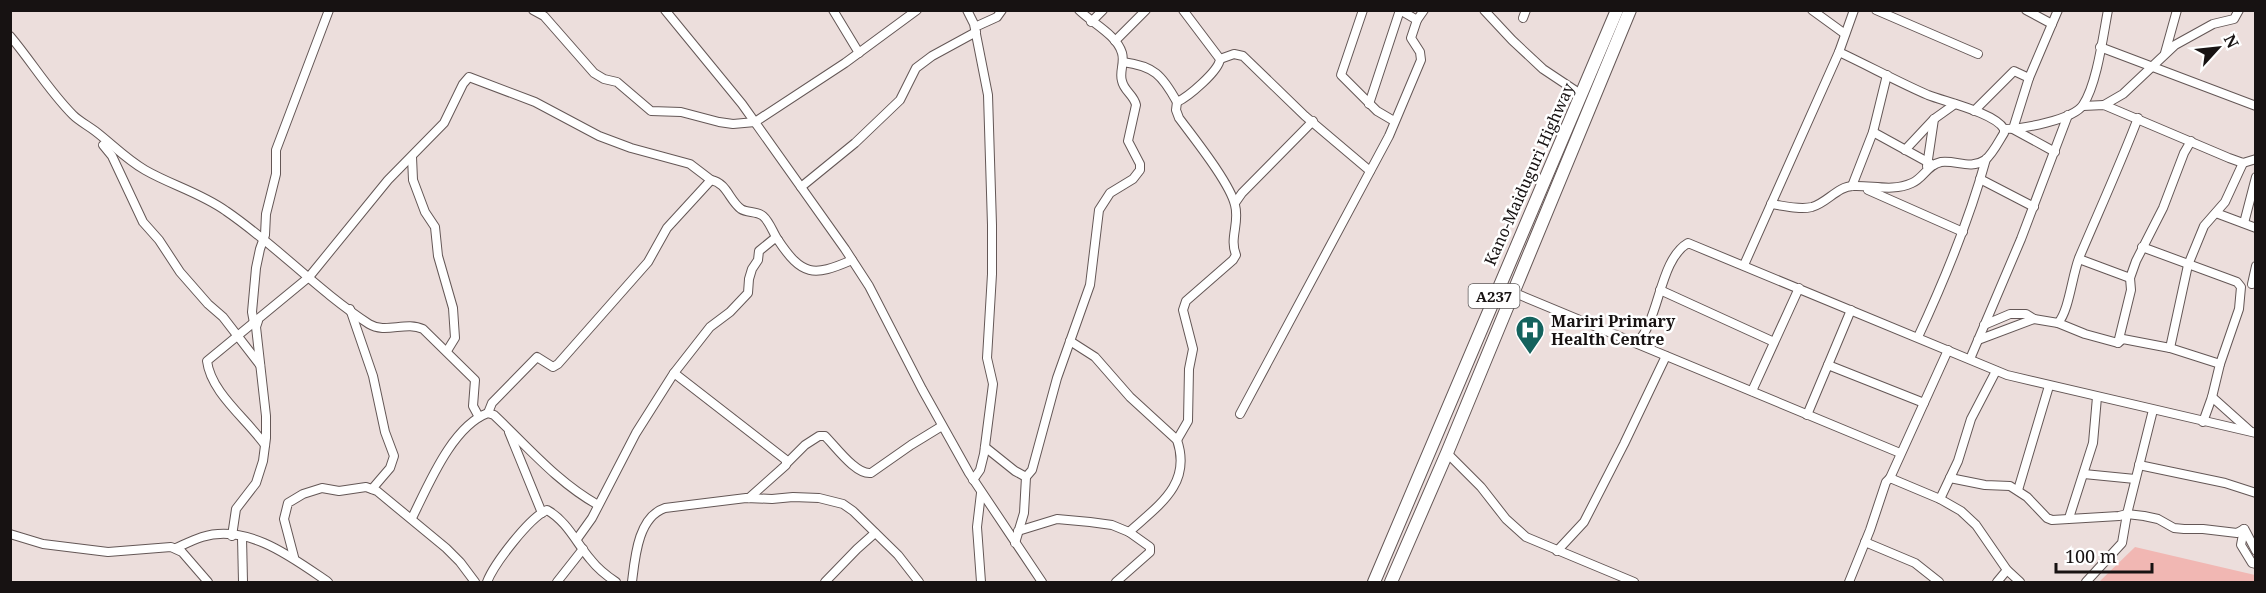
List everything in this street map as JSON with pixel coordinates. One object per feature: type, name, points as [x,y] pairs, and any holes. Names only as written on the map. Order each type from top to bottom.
[{"type":"highway","name":"Kano-Maiduguri Highway","points":[[1374,582],[1617,10]]},
{"type":"highway","name":"Kano-Maiduguri Highway","points":[[1394,581],[1630,10]]},
{"type":"street","points":[[232,536],[236,509],[256,483],[263,461],[265,444],[266,416],[256,322],[252,312],[256,268],[263,240],[269,197],[276,174],[276,150],[329,10]]},
{"type":"street","points":[[533,10],[544,16],[589,69],[604,79],[617,82],[648,110],[681,112],[719,123],[733,124],[755,122],[859,53],[917,10]]},
{"type":"street","points":[[665,10],[755,122],[852,260],[869,286],[942,426],[973,480],[1042,582]]},
{"type":"street","points":[[833,10],[859,53]]},
{"type":"street","points":[[967,10],[975,29],[988,95],[992,225],[992,274],[987,358],[993,384],[985,447],[980,470],[973,480]]},
{"type":"street","points":[[801,187],[855,143],[900,100],[916,68],[997,17],[1002,10]]},
{"type":"street","points":[[1015,543],[1024,513],[1026,477],[1032,470],[1054,387],[1092,274],[1099,210],[1110,193],[1133,179],[1140,170],[1140,164],[1128,141],[1136,101],[1124,88],[1120,78],[1123,62],[1120,47],[1079,10]]},
{"type":"street","points":[[1091,22],[1103,10]]},
{"type":"street","points":[[1115,41],[1146,10]]},
{"type":"street","points":[[1182,10],[1220,59]]},
{"type":"street","points":[[1363,10],[1341,75],[1369,104],[1394,121]]},
{"type":"street","points":[[1369,104],[1400,10],[1417,20]]},
{"type":"street","points":[[1240,414],[1389,136],[1421,60],[1420,52],[1411,38],[1417,20],[1424,10]]},
{"type":"street","points":[[1484,10],[1543,69],[1582,95]]},
{"type":"street","points":[[1812,10],[1845,34]]},
{"type":"street","points":[[1744,265],[1839,52],[1854,10]]},
{"type":"street","points":[[1876,10],[1978,54]]},
{"type":"street","points":[[2026,10],[2052,24]]},
{"type":"street","points":[[1918,338],[1964,232],[1986,159],[2009,129],[2058,10]]},
{"type":"street","points":[[2083,106],[2092,84],[2108,10]]},
{"type":"street","points":[[2164,55],[2177,10]]},
{"type":"street","points":[[2104,105],[2123,94],[2175,45],[2188,40],[2207,27],[2234,19],[2239,10]]},
{"type":"street","points":[[10,36],[75,117],[123,156],[145,170],[225,210],[350,309],[375,326],[387,328],[415,325],[423,329],[475,380],[474,406],[483,415],[494,415],[575,492],[598,505]]},
{"type":"street","points":[[2100,47],[2256,106]]},
{"type":"street","points":[[1839,52],[1929,95],[1974,111],[2055,152]]},
{"type":"street","points":[[1220,59],[1234,54],[1243,56],[1294,107],[1370,171]]},
{"type":"street","points":[[1177,102],[1217,69],[1220,59]]},
{"type":"street","points":[[1123,62],[1147,66],[1171,88],[1177,102],[1177,115],[1228,188],[1235,203],[1237,220],[1232,241],[1236,255],[1186,301],[1183,310],[1193,356],[1190,369],[1188,422],[1177,440]]},
{"type":"street","points":[[1974,111],[2014,70],[2029,78]]},
{"type":"street","points":[[1855,186],[1874,132],[1887,75]]},
{"type":"street","points":[[265,444],[231,405],[208,368],[207,361],[309,277],[388,180],[444,123],[468,78],[473,77],[557,112],[599,136],[690,164],[726,188],[741,208],[764,217],[796,264],[807,271],[839,266],[852,260]]},
{"type":"street","points":[[1905,150],[1935,119],[1955,104]]},
{"type":"street","points":[[2009,129],[2031,126],[2068,115],[2083,106],[2104,105],[2243,163],[2256,159]]},
{"type":"street","points":[[1970,359],[2034,207],[2068,115]]},
{"type":"street","points":[[2058,323],[2063,317],[2079,259],[2138,118]]},
{"type":"street","points":[[1772,204],[1802,208],[1814,207],[1855,186],[1894,188],[1912,183],[1929,165],[1935,119]]},
{"type":"street","points":[[1235,203],[1242,193],[1313,121]]},
{"type":"street","points":[[89,127],[112,156],[143,222],[159,240],[180,272],[239,336],[260,365]]},
{"type":"street","points":[[1874,132],[1929,165],[1948,162],[1969,166],[1986,159]]},
{"type":"street","points":[[2118,343],[2131,290],[2130,278],[2191,141]]},
{"type":"street","points":[[412,158],[413,180],[425,212],[435,227],[438,256],[453,308],[455,338],[447,351]]},
{"type":"street","points":[[2170,348],[2188,266],[2204,226],[2225,202],[2243,163]]},
{"type":"street","points":[[2244,223],[2256,177]]},
{"type":"street","points":[[1980,179],[2034,207]]},
{"type":"street","points":[[412,518],[447,448],[483,415],[537,357],[553,367],[558,364],[648,262],[667,228],[711,180]]},
{"type":"street","points":[[1855,186],[1964,232]]},
{"type":"street","points":[[2216,213],[2256,228]]},
{"type":"street","points":[[577,539],[598,505],[627,449],[674,373],[710,327],[730,312],[748,293],[749,279],[758,260],[759,251],[775,238],[778,240]]},
{"type":"street","points":[[1637,343],[1645,333],[1678,249],[1688,243],[1996,371],[2049,386],[2254,433]]},
{"type":"street","points":[[2142,247],[2188,266],[2237,282],[2241,287],[2239,309],[2203,422]]},
{"type":"street","points":[[2079,259],[2130,278]]},
{"type":"street","points":[[2241,287],[2254,284],[2256,266]]},
{"type":"street","points":[[1498,286],[1900,453]]},
{"type":"street","points":[[1752,391],[1799,288]]},
{"type":"street","points":[[1660,290],[1774,342]]},
{"type":"street","points":[[350,309],[373,376],[385,432],[394,456],[390,468],[372,489]]},
{"type":"street","points":[[1807,415],[1851,310]]},
{"type":"street","points":[[1984,325],[2010,314],[2026,314],[2034,319],[2058,323],[2085,334],[2118,343],[2124,339],[2170,348],[2220,364]]},
{"type":"street","points":[[1978,340],[2034,319]]},
{"type":"street","points":[[1070,341],[1095,357],[1130,397],[1177,440],[1182,457],[1178,482],[1129,532]]},
{"type":"street","points":[[1849,582],[1886,482],[1890,478],[1948,350]]},
{"type":"street","points":[[1557,551],[1584,522],[1666,356]]},
{"type":"street","points":[[1828,366],[1924,402]]},
{"type":"street","points":[[1940,499],[1958,461],[1971,419],[1996,371]]},
{"type":"street","points":[[674,373],[787,463]]},
{"type":"street","points":[[2018,490],[2049,386]]},
{"type":"street","points":[[2069,518],[2093,442],[2097,397]]},
{"type":"street","points":[[2212,397],[2254,433]]},
{"type":"street","points":[[2086,582],[2122,543],[2152,410]]},
{"type":"street","points":[[749,498],[805,445],[819,436],[825,436],[857,469],[865,474],[871,473],[942,426]]},
{"type":"street","points":[[507,427],[542,513]]},
{"type":"street","points":[[985,447],[1026,477]]},
{"type":"street","points":[[1447,453],[1481,487],[1506,519],[1526,537],[1634,582]]},
{"type":"street","points":[[2139,465],[2225,483],[2256,493]]},
{"type":"street","points":[[2084,474],[2135,479]]},
{"type":"street","points":[[1890,478],[1940,499],[1961,511],[1976,525],[2007,570],[2020,582]]},
{"type":"street","points":[[1950,478],[1985,485],[2010,486],[2018,490],[2046,518],[2127,514],[2158,519],[2174,528],[2237,533],[2244,529]]},
{"type":"street","points":[[294,557],[284,519],[288,503],[303,494],[322,488],[339,491],[353,488],[372,489],[412,518],[460,562],[475,582]]},
{"type":"street","points":[[981,492],[977,527],[981,582]]},
{"type":"street","points":[[632,582],[635,554],[646,520],[656,511],[749,498],[772,500],[807,497],[843,504],[853,511],[898,555],[919,582]]},
{"type":"street","points":[[487,582],[493,570],[521,533],[547,510],[556,514],[577,539],[591,561],[616,582]]},
{"type":"street","points":[[1018,531],[1057,519],[1112,525],[1129,532],[1150,548],[1150,552],[1116,582]]},
{"type":"street","points":[[2244,529],[2256,551]]},
{"type":"street","points":[[2244,529],[2241,545],[2252,563],[2256,564]]},
{"type":"street","points":[[825,582],[875,533]]},
{"type":"street","points":[[10,534],[43,544],[108,552],[159,547],[176,548],[204,536],[242,537],[268,544],[294,557],[328,582]]},
{"type":"street","points":[[242,537],[243,582]]},
{"type":"street","points":[[1865,542],[1916,563],[1939,582]]},
{"type":"street","points":[[176,548],[208,582]]},
{"type":"street","points":[[557,582],[583,549]]},
{"type":"street","points":[[1997,582],[2007,570]]},
{"type":"shaded area","points":[[2135,547],[2255,575],[2255,582],[2099,582]]},
{"type":"place","name":"Mariri Primary Health Centre","points":[[1530,356]]}]
